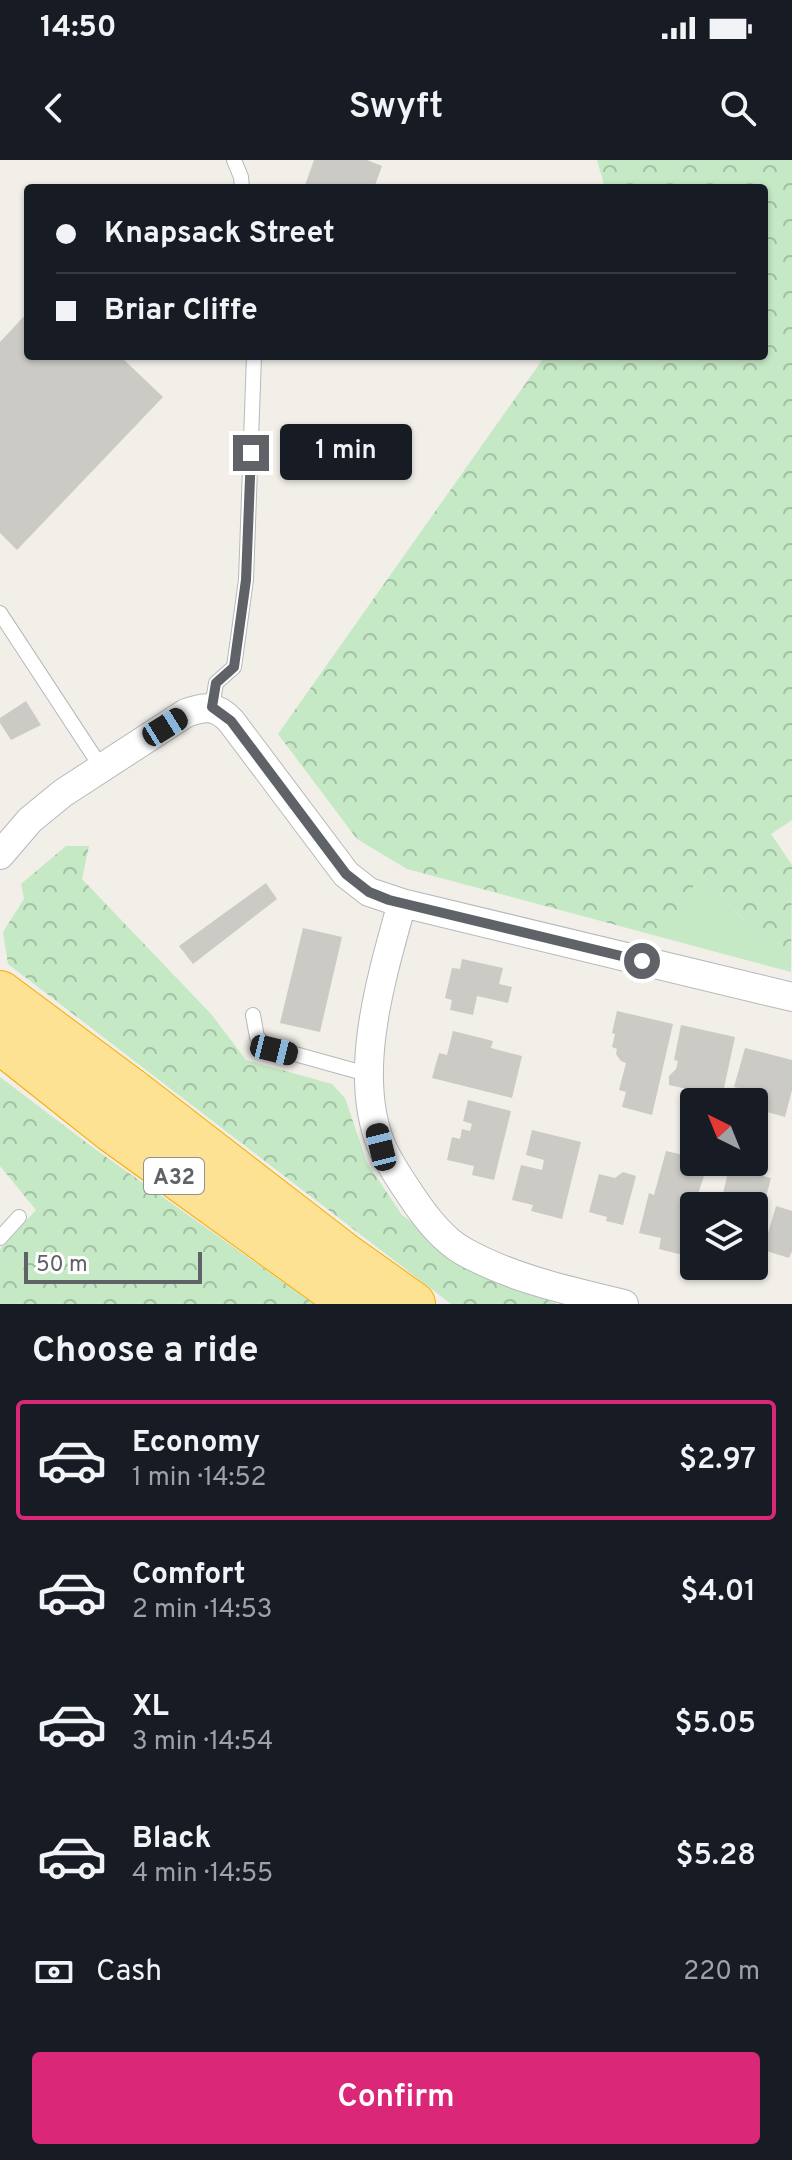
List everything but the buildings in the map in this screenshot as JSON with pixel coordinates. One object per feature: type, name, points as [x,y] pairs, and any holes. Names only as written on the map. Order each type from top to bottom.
[{"type":"highway","name":"A32","points":[[0,993],[413,1304]]},
{"type":"highway","name":"A32","points":[[0,1041],[112,1130],[353,1304]]},
{"type":"street","points":[[0,855],[30,820],[63,793],[186,713],[212,707],[231,721],[346,874],[369,892],[402,903],[792,997]]},
{"type":"street","points":[[402,903],[384,967],[367,1074],[381,1147],[424,1215],[461,1250],[546,1285],[624,1304]]},
{"type":"lane","points":[[234,160],[242,184]]},
{"type":"lane","points":[[212,707],[216,683],[234,667],[246,580],[254,360]]},
{"type":"lane","points":[[0,613],[101,767]]},
{"type":"lane","points":[[253,1015],[254,1032],[266,1046],[367,1074]]},
{"type":"lane","points":[[0,1238],[19,1217]]},
{"type":"green space","points":[[597,160],[792,160],[792,820],[771,834],[792,865],[791,972],[700,872],[668,939],[407,869],[357,839],[278,734],[542,360],[768,360],[768,184],[604,184]]},
{"type":"green space","points":[[66,846],[89,846],[82,879],[211,1014],[246,1060],[332,1084],[345,1098],[367,1163],[402,1215],[473,1266],[556,1304],[451,1304],[8,964],[3,932],[24,899],[21,884]]},
{"type":"green space","points":[[699,871],[791,972],[668,939]]},
{"type":"green space","points":[[0,1077],[95,1149],[314,1304],[0,1304],[0,1249],[36,1210],[0,1166]]},
{"type":"route","points":[[251,453],[246,580],[234,667],[216,683],[212,707],[231,721],[346,874],[369,892],[389,900],[642,961]]}]
